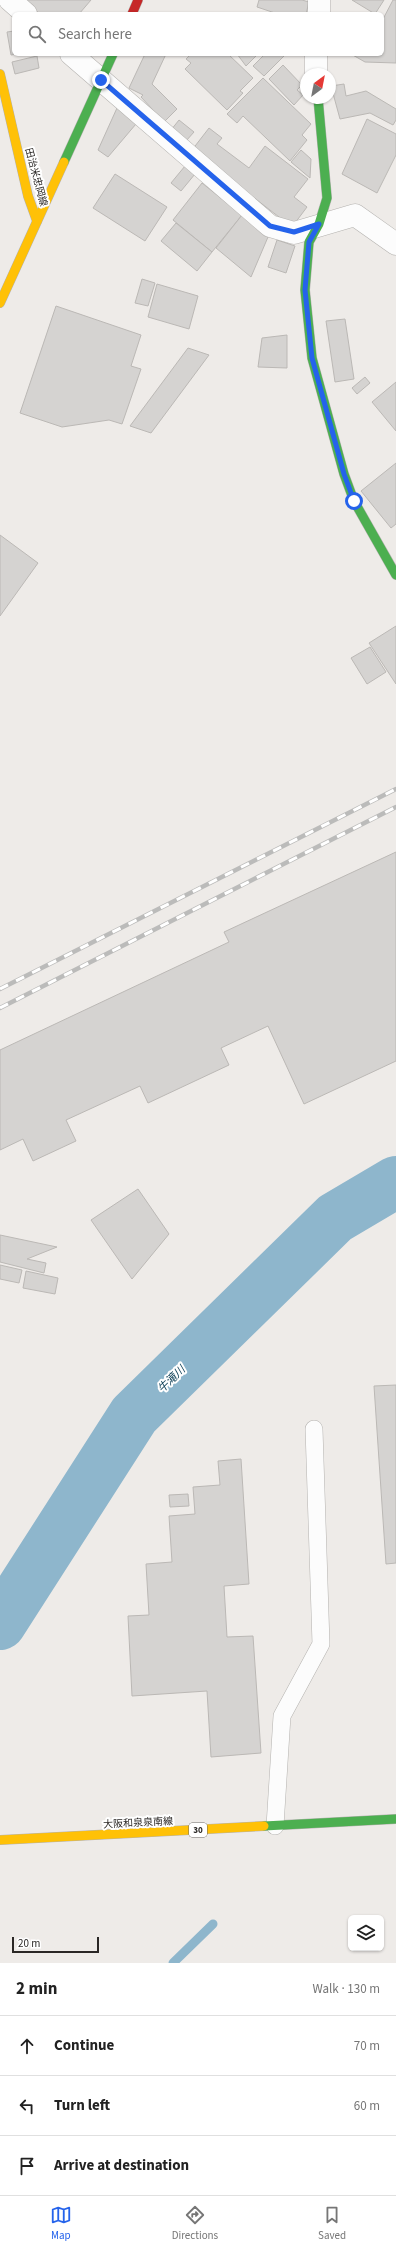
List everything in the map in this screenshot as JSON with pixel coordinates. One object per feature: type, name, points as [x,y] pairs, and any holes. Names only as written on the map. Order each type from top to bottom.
[{"type":"street","points":[[10,0],[24,12]]},
{"type":"street","points":[[133,12],[138,0]]},
{"type":"street","points":[[319,12],[320,0]]},
{"type":"street","points":[[74,56],[270,226],[294,232],[355,215],[396,244]]},
{"type":"street","points":[[37,221],[112,56]]},
{"type":"street","points":[[316,56],[316,68]]},
{"type":"street","name":"田治米忠岡線","points":[[0,74],[28,196],[37,221],[0,303]]},
{"type":"street","points":[[319,104],[327,198],[319,224],[309,242],[305,290],[312,358],[344,474],[354,501],[396,575]]},
{"type":"street","name":"大阪和泉泉南線","points":[[0,1840],[396,1819]]},
{"type":"lane","points":[[275,1826],[282,1716],[321,1644],[314,1429]]},
{"type":"building","points":[[24,0],[91,0],[81,12],[38,12]]},
{"type":"building","points":[[259,0],[302,0],[309,2],[306,12],[272,12],[257,7]]},
{"type":"building","points":[[352,0],[384,0],[376,12],[372,12]]},
{"type":"building","points":[[393,0],[396,0],[396,63],[365,62],[354,56],[384,56],[384,17]]},
{"type":"building","points":[[12,31],[12,55],[11,55],[7,32]]},
{"type":"building","points":[[37,56],[39,68],[15,74],[12,62]]},
{"type":"building","points":[[144,56],[165,56],[152,84],[177,109],[164,122],[141,97],[143,95],[129,88]]},
{"type":"building","points":[[189,56],[230,56],[253,78],[240,91],[243,93],[227,110],[185,69],[191,63],[186,59]]},
{"type":"building","points":[[238,56],[256,56],[246,66]]},
{"type":"building","points":[[263,56],[284,56],[264,76],[253,66]]},
{"type":"building","points":[[283,65],[300,83],[300,87],[297,90],[300,92],[300,98],[294,105],[269,79]]},
{"type":"building","points":[[263,78],[311,124],[302,135],[307,140],[290,161],[243,116],[237,123],[227,114]]},
{"type":"building","points":[[344,84],[346,96],[366,91],[396,109],[396,120],[393,125],[370,113],[340,119],[336,104],[336,85]]},
{"type":"building","points":[[117,108],[136,124],[108,157],[98,150]]},
{"type":"building","points":[[367,119],[396,134],[396,155],[377,193],[342,174]]},
{"type":"building","points":[[179,120],[194,132],[186,141],[171,130]]},
{"type":"building","points":[[209,128],[222,138],[217,144],[249,168],[265,146],[308,179],[294,197],[307,207],[292,227],[192,150]]},
{"type":"building","points":[[301,150],[311,159],[310,178],[291,162]]},
{"type":"building","points":[[185,166],[195,174],[181,191],[171,183]]},
{"type":"building","points":[[115,174],[167,207],[145,241],[93,208]]},
{"type":"building","points":[[202,183],[242,215],[212,252],[173,220]]},
{"type":"building","points":[[242,215],[268,237],[251,277],[216,248]]},
{"type":"building","points":[[176,223],[212,252],[197,271],[161,241]]},
{"type":"building","points":[[277,240],[295,246],[286,273],[268,267]]},
{"type":"building","points":[[142,279],[155,283],[148,306],[135,303]]},
{"type":"building","points":[[157,284],[198,296],[189,329],[148,317]]},
{"type":"building","points":[[56,306],[141,335],[131,366],[141,369],[122,424],[109,420],[62,427],[20,413]]},
{"type":"building","points":[[345,319],[354,379],[335,382],[326,321]]},
{"type":"building","points":[[287,335],[287,368],[258,367],[262,338]]},
{"type":"building","points":[[188,348],[209,355],[151,433],[130,426]]},
{"type":"building","points":[[365,377],[370,383],[357,394],[352,388]]},
{"type":"building","points":[[396,382],[396,431],[372,402]]},
{"type":"building","points":[[396,463],[396,524],[391,528],[361,491]]},
{"type":"building","points":[[0,535],[38,563],[0,616]]},
{"type":"building","points":[[396,626],[396,684],[369,643]]},
{"type":"building","points":[[370,647],[386,672],[367,684],[351,658]]},
{"type":"building","points":[[396,852],[396,1061],[304,1104],[268,1026],[221,1048],[229,1065],[148,1103],[140,1086],[66,1120],[76,1141],[33,1161],[23,1139],[0,1150],[0,1050],[229,942],[224,932]]},
{"type":"building","points":[[138,1189],[169,1234],[132,1279],[91,1220]]},
{"type":"building","points":[[0,1235],[57,1247],[27,1259],[46,1263],[44,1273],[0,1262]]},
{"type":"building","points":[[0,1265],[22,1270],[19,1283],[0,1279]]},
{"type":"building","points":[[26,1271],[58,1278],[55,1294],[23,1288]]},
{"type":"building","points":[[396,1385],[396,1563],[386,1564],[374,1386]]},
{"type":"building","points":[[241,1459],[249,1584],[224,1586],[227,1637],[253,1636],[261,1753],[211,1757],[207,1691],[132,1696],[128,1616],[149,1615],[146,1564],[172,1562],[169,1516],[195,1514],[193,1487],[220,1485],[218,1461]]},
{"type":"building","points":[[188,1494],[189,1506],[170,1507],[169,1495]]},
{"type":"waterway","name":"牛滝川","points":[[0,1624],[134,1415],[335,1218],[396,1182]]},
{"type":"waterway","points":[[173,1963],[213,1924]]},
{"type":"railway","points":[[0,989],[396,789]]},
{"type":"railway","points":[[0,1008],[396,807]]},
{"type":"traffic: fast","points":[[64,162],[112,56]]},
{"type":"traffic: fast","points":[[319,104],[327,198],[319,224],[309,242],[305,290],[312,358],[344,474],[354,501],[396,575]]},
{"type":"traffic: fast","points":[[264,1826],[396,1819]]},
{"type":"traffic: slow","points":[[0,74],[28,196],[37,221]]},
{"type":"traffic: slow","points":[[0,303],[64,162]]},
{"type":"traffic: slow","points":[[0,1840],[264,1826]]},
{"type":"traffic: jam","points":[[133,12],[138,0]]},
{"type":"route","points":[[101,80],[270,226],[294,232],[319,224],[309,242],[305,290],[312,358],[344,474],[354,501]]}]
